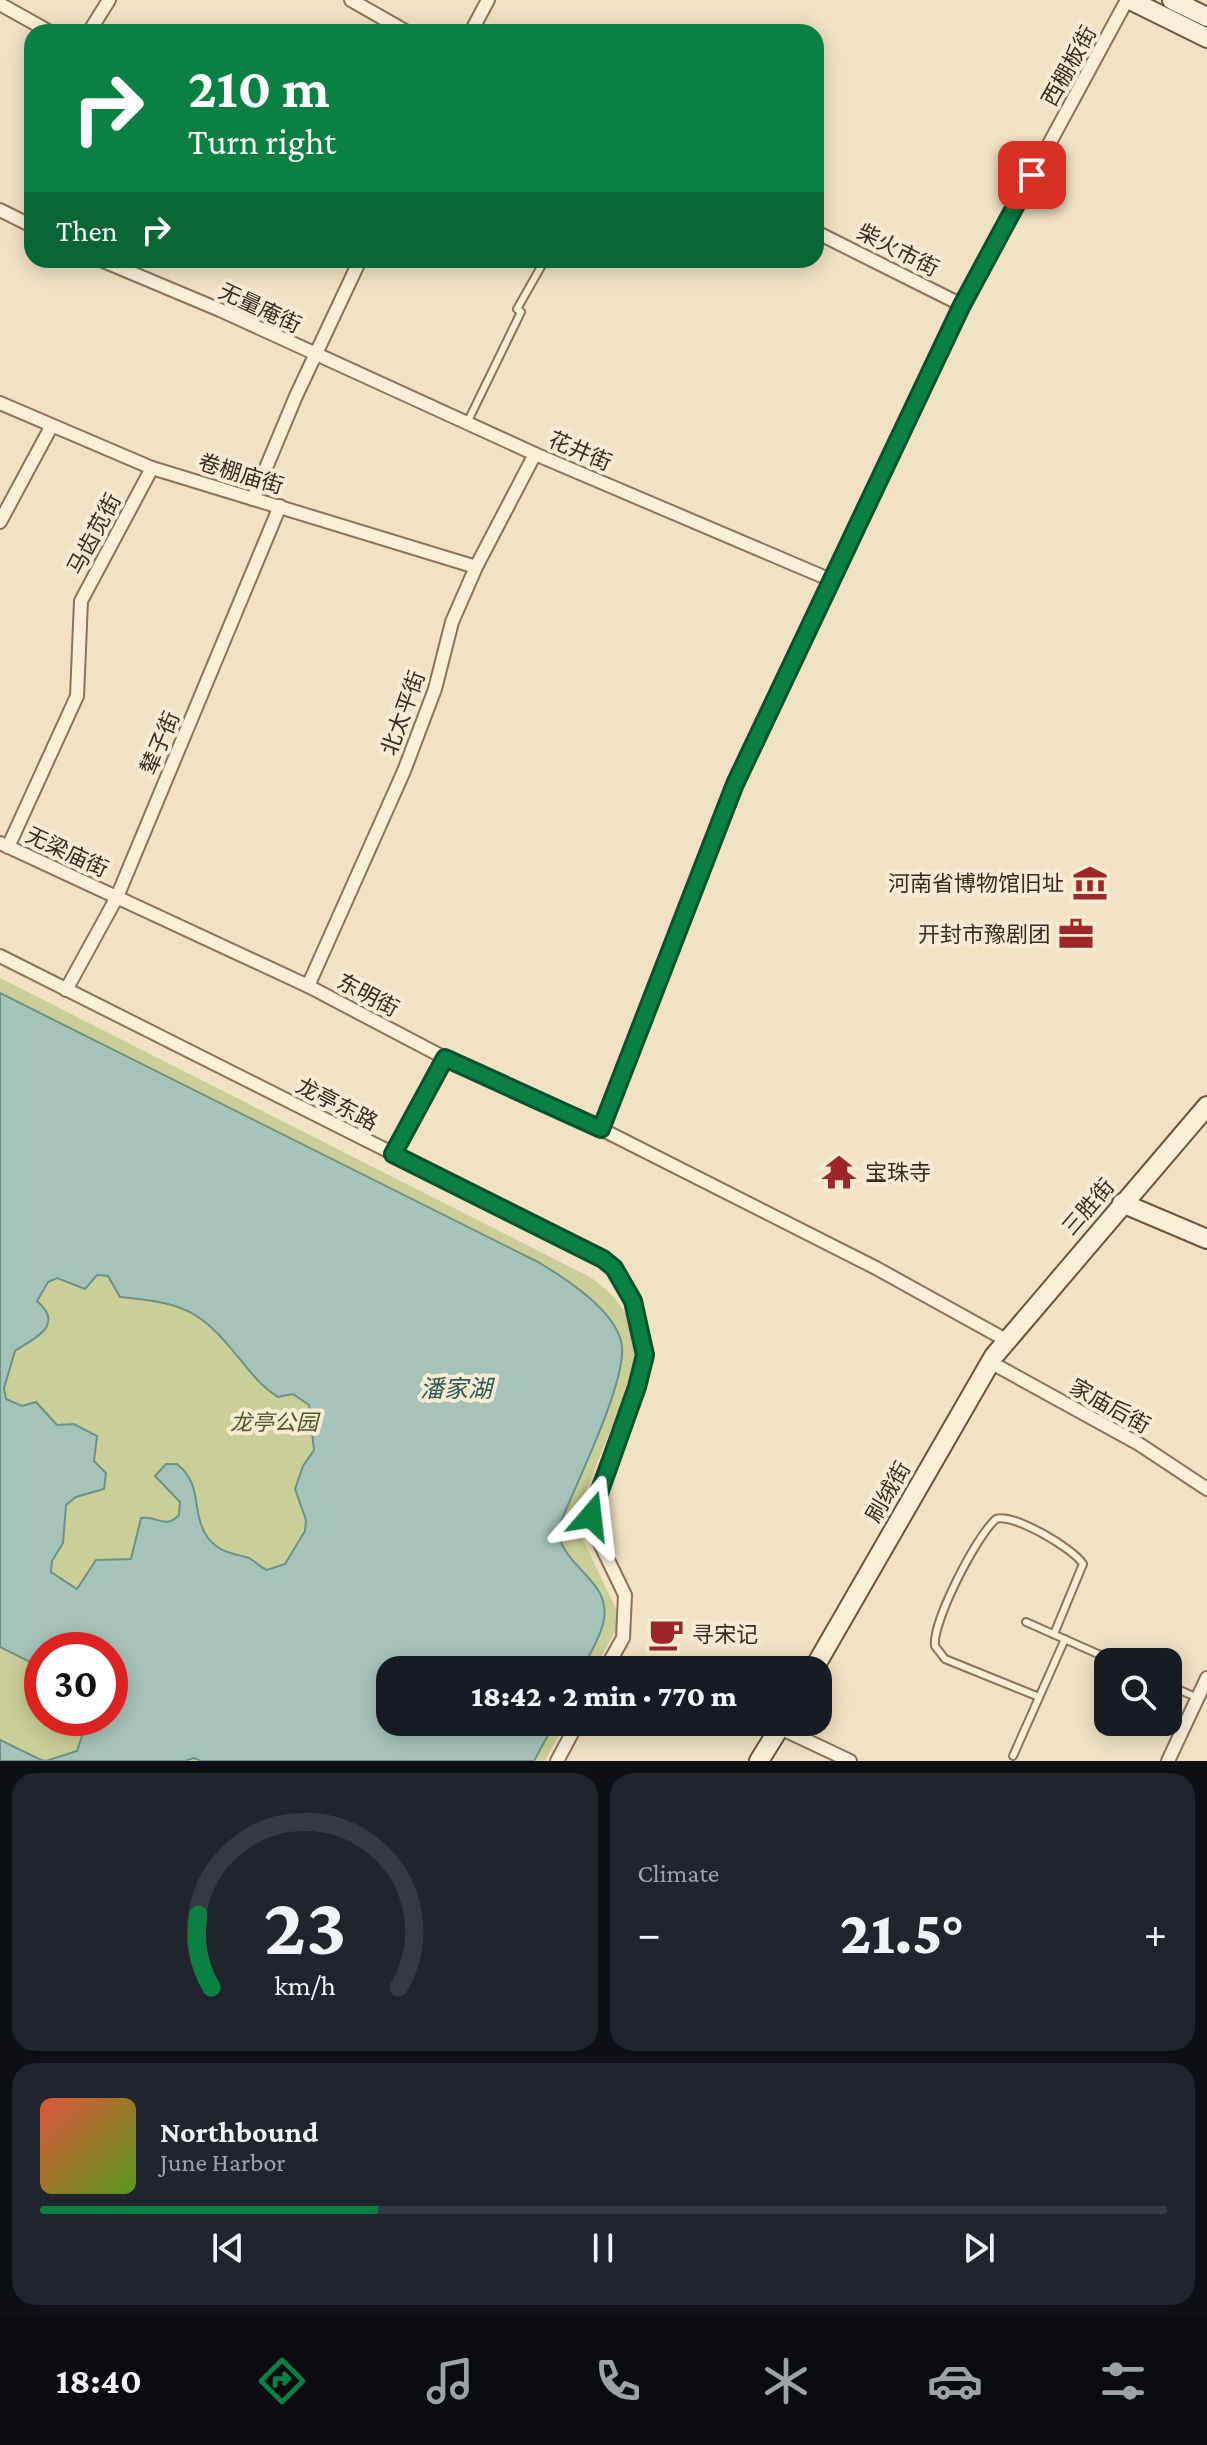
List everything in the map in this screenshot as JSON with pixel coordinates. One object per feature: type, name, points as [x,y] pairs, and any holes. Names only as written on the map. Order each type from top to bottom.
[{"type":"street","points":[[94,24],[109,0]]},
{"type":"street","points":[[351,0],[393,24]]},
{"type":"street","points":[[475,24],[488,0]]},
{"type":"street","points":[[1128,0],[1207,38]]},
{"type":"street","name":"西棚板街","points":[[601,1129],[735,784],[962,305],[1128,0]]},
{"type":"street","points":[[1172,0],[1207,17]]},
{"type":"street","points":[[0,4],[36,24]]},
{"type":"street","points":[[0,210],[24,222]]},
{"type":"street","name":"柴火市街","points":[[824,236],[962,305]]},
{"type":"street","name":"无量庵街","points":[[119,268],[315,355]]},
{"type":"street","points":[[253,499],[356,268]]},
{"type":"street","name":"花井街","points":[[315,355],[535,454],[831,580]]},
{"type":"street","name":"卷棚庙街","points":[[0,403],[152,468],[476,567]]},
{"type":"street","points":[[0,522],[51,427]]},
{"type":"street","name":"北太平街","points":[[308,986],[404,771],[435,689],[452,622],[476,567],[535,454]]},
{"type":"street","name":"马齿苋街","points":[[4,845],[77,696],[81,601],[152,468]]},
{"type":"street","name":"辇子街","points":[[66,990],[117,897],[280,506]]},
{"type":"street","name":"无梁庙街","points":[[4,845],[117,897]]},
{"type":"street","name":"东明街","points":[[117,897],[308,986],[445,1058],[601,1129],[876,1268],[1006,1340]]},
{"type":"street","name":"龙亭东路","points":[[0,956],[603,1259],[614,1268],[633,1301],[645,1355],[637,1387],[591,1516],[593,1529],[625,1595],[623,1638],[613,1656]]},
{"type":"street","points":[[393,1154],[445,1058]]},
{"type":"street","name":"三胜街","points":[[1006,1340],[1207,1106]]},
{"type":"street","points":[[1122,1203],[1207,1239]]},
{"type":"street","name":"刷绒街","points":[[821,1656],[990,1362],[1006,1340]]},
{"type":"street","name":"家庙后街","points":[[990,1362],[1139,1444],[1207,1489]]},
{"type":"street","points":[[1168,1761],[1207,1678]]},
{"type":"street","points":[[557,1761],[570,1736]]},
{"type":"street","points":[[759,1761],[775,1736]]},
{"type":"street","points":[[803,1736],[850,1761]]},
{"type":"lane","points":[[467,423],[521,312],[517,309],[540,268]]},
{"type":"lane","points":[[1039,1697],[945,1659],[935,1646],[938,1624],[983,1532],[996,1519],[1013,1518],[1068,1550],[1083,1564],[1054,1634]]},
{"type":"lane","points":[[1026,1622],[1094,1652]]},
{"type":"lane","points":[[1013,1756],[1065,1639]]},
{"type":"lane","points":[[1182,1691],[1198,1698]]},
{"type":"green space","name":"潘家湖","points":[[0,978],[588,1276],[619,1303],[632,1326],[636,1366],[580,1506],[582,1538],[619,1615],[616,1630],[602,1656],[376,1656],[376,1736],[558,1736],[545,1761],[0,1761]]},
{"type":"water","name":"潘家湖","points":[[0,993],[538,1262],[589,1298],[619,1334],[622,1347],[616,1386],[559,1526],[566,1552],[594,1584],[604,1608],[603,1624],[589,1656],[376,1656],[376,1736],[547,1736],[534,1761],[201,1761],[194,1758],[185,1761],[46,1761],[77,1751],[82,1736],[128,1736],[128,1632],[24,1632],[24,1659],[0,1647]],"holes":[[[97,1275],[108,1276],[120,1297],[159,1302],[200,1318],[266,1389],[278,1397],[293,1394],[309,1405],[314,1450],[303,1466],[295,1489],[306,1520],[305,1531],[285,1564],[267,1570],[249,1558],[216,1546],[208,1538],[199,1519],[191,1481],[177,1464],[166,1464],[155,1476],[180,1502],[179,1515],[165,1522],[141,1518],[131,1559],[96,1560],[77,1589],[51,1572],[52,1561],[63,1543],[66,1505],[76,1497],[104,1489],[106,1473],[94,1461],[97,1436],[74,1424],[57,1425],[36,1402],[22,1406],[6,1399],[4,1388],[15,1351],[39,1335],[48,1324],[45,1309],[37,1301],[48,1282],[57,1278],[85,1289]]]},
{"type":"water","points":[[0,1740],[41,1760],[46,1761],[0,1761]]},
{"type":"place","name":"河南省博物馆旧址","points":[[1090,883]]},
{"type":"place","name":"开封市豫剧团","points":[[1076,934]]},
{"type":"place","name":"宝珠寺","points":[[839,1172]]},
{"type":"place","name":"寻宋记","points":[[666,1634]]},
{"type":"route","points":[[591,1516],[591,1507],[637,1387],[645,1355],[641,1325],[633,1301],[614,1268],[603,1259],[393,1154],[445,1058],[601,1129],[735,784],[962,305],[1032,175]]},
{"type":"park label","name":"龙亭公园","points":[[274,1422]]}]
